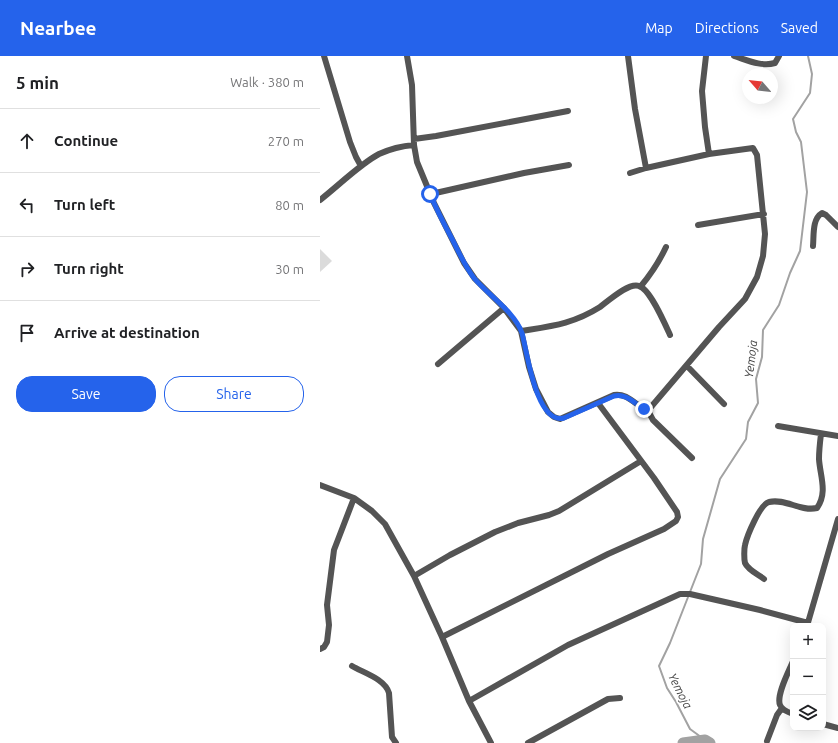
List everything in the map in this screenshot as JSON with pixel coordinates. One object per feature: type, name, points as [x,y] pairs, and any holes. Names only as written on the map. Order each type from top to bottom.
[{"type":"street","points":[[324,56],[350,142],[361,166]]},
{"type":"street","points":[[407,56],[412,85],[414,142],[418,162],[430,194],[464,263],[475,279],[504,308],[521,331],[529,367],[536,389],[548,412],[554,418],[560,419],[620,394],[644,409],[647,409],[650,416],[657,424],[692,458]]},
{"type":"street","points":[[628,56],[635,109],[646,168]]},
{"type":"street","points":[[706,56],[702,92],[709,154]]},
{"type":"street","points":[[734,56],[761,64],[775,63],[779,56]]},
{"type":"street","points":[[320,200],[361,166],[386,151],[436,136],[568,111]]},
{"type":"street","points":[[630,173],[709,154],[754,148],[756,151],[764,214],[765,234],[763,256],[757,277],[745,299],[719,327],[651,407],[647,409]]},
{"type":"street","points":[[430,194],[524,173],[569,165]]},
{"type":"street","points":[[813,246],[815,221],[818,216],[822,213],[826,215],[838,227]]},
{"type":"street","points":[[698,225],[764,214]]},
{"type":"street","points":[[641,286],[655,268],[666,247]]},
{"type":"street","points":[[521,331],[571,322],[600,307],[618,293],[636,285],[641,286],[658,308],[670,335]]},
{"type":"street","points":[[438,364],[504,308]]},
{"type":"street","points":[[687,366],[724,404]]},
{"type":"street","points":[[442,637],[601,557],[673,524],[678,517],[677,512],[654,478],[598,403]]},
{"type":"street","points":[[778,426],[838,436]]},
{"type":"street","points":[[764,579],[748,568],[745,563],[745,545],[760,509],[765,504],[770,502],[782,503],[810,510],[817,508],[821,502],[823,494],[823,480],[819,458],[821,434]]},
{"type":"street","points":[[414,576],[450,555],[495,532],[518,523],[560,511],[641,461]]},
{"type":"street","points":[[320,485],[354,498],[372,511],[385,524],[414,576],[469,701],[491,743]]},
{"type":"street","points":[[320,649],[324,647],[327,642],[329,625],[327,605],[334,550],[354,498]]},
{"type":"street","points":[[809,623],[835,542],[838,519]]},
{"type":"street","points":[[469,701],[568,645],[680,594],[690,594],[760,610],[802,623]]},
{"type":"street","points":[[352,666],[382,683],[387,688],[389,693],[392,738],[396,743]]},
{"type":"street","points":[[767,742],[781,707],[780,695],[790,669]]},
{"type":"street","points":[[528,743],[608,699],[620,698]]},
{"type":"street","points":[[781,707],[790,712]]},
{"type":"street","points":[[826,725],[838,728]]},
{"type":"shaded area","points":[[320,249],[332,261],[320,272]]},
{"type":"waterway","name":"Yemoja","points":[[705,740],[690,729],[667,688],[659,666],[670,643],[701,564],[703,539],[720,479],[746,439],[748,422],[758,403],[756,379],[762,357],[763,330],[779,305],[790,273],[800,251],[807,192],[801,142],[796,132],[793,119],[810,93],[812,74],[808,56]]},
{"type":"waterway","points":[[683,743],[705,740],[710,743]]},
{"type":"route","points":[[430,194],[464,263],[475,279],[504,308],[521,331],[529,367],[536,389],[548,412],[554,418],[560,419],[620,394],[644,409]]}]
